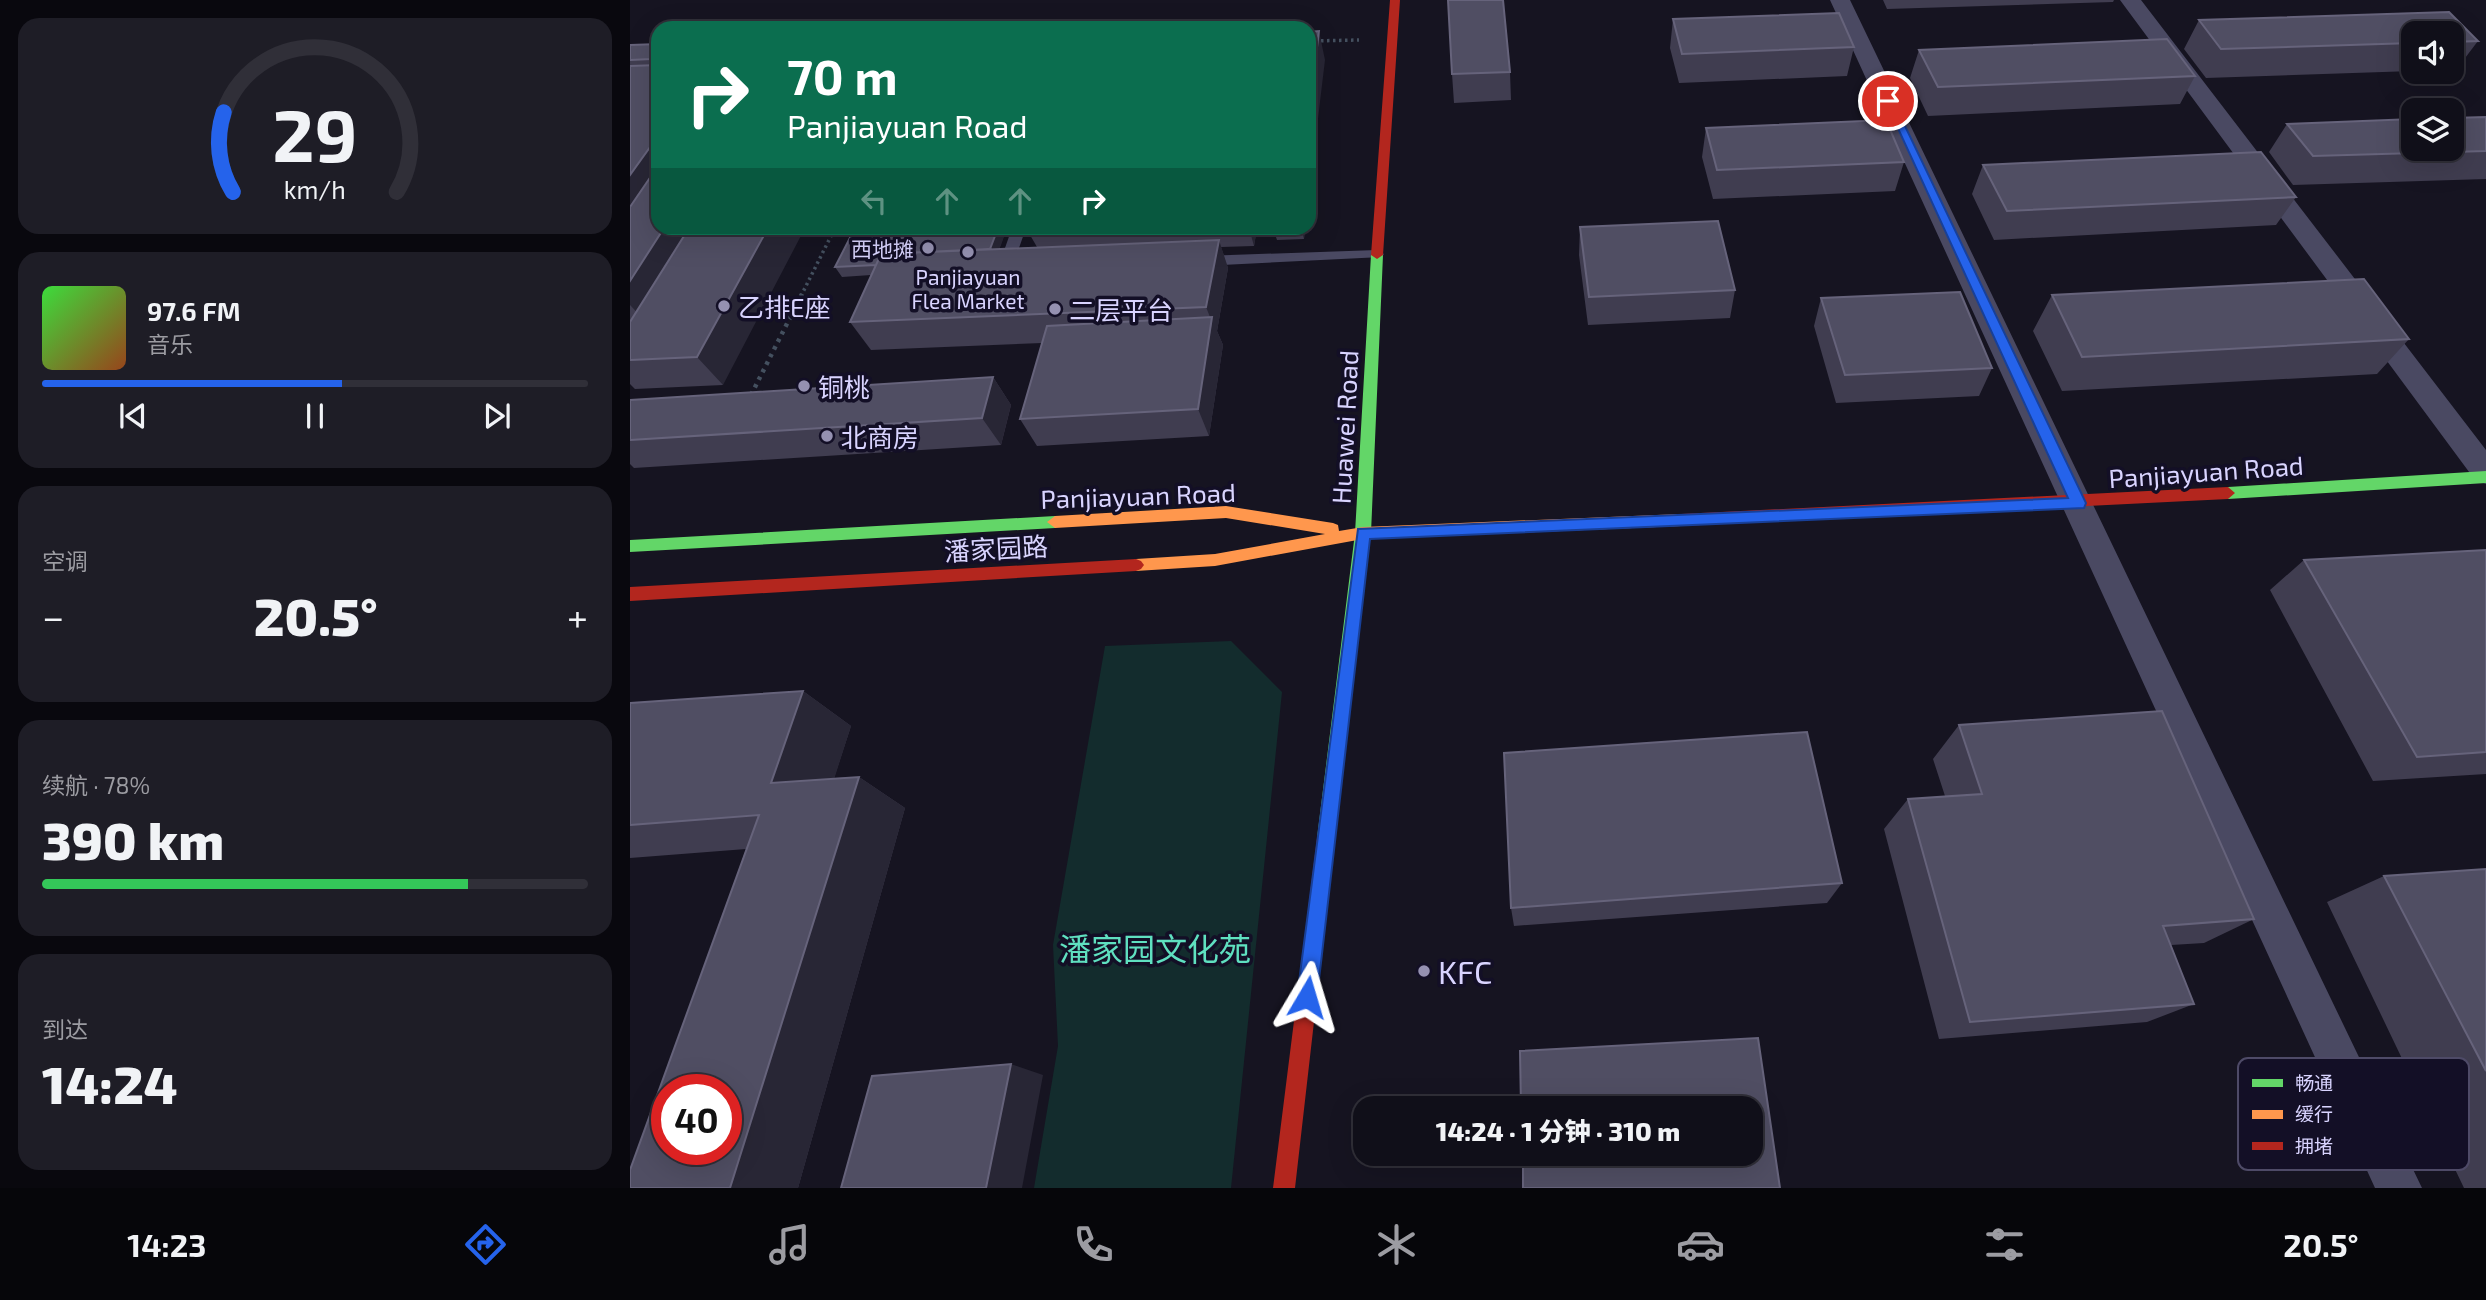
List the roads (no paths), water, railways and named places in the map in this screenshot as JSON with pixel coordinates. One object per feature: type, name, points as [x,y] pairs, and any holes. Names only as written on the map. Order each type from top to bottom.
[{"type":"street","name":"Huawei Road","points":[[1284,1188],[1363,533],[1377,254],[1395,0]]},
{"type":"street","points":[[1840,0],[2338,1058]]},
{"type":"street","points":[[2130,0],[2486,472]]},
{"type":"street","name":"Panjiayuan Road","points":[[630,546],[1226,512],[1363,533],[2078,503],[2486,477]]},
{"type":"street","name":"潘家园路","points":[[630,594],[1215,560],[1363,533]]},
{"type":"street","points":[[2391,1170],[2399,1188]]},
{"type":"lane","points":[[1016,235],[1004,269],[1018,269]]},
{"type":"lane","points":[[1181,262],[1377,254]]},
{"type":"place","name":"西地摊","points":[[928,248]]},
{"type":"place","name":"Panjiayuan Flea Market","points":[[968,252]]},
{"type":"place","name":"乙排E座","points":[[724,306]]},
{"type":"place","name":"二层平台","points":[[1055,309]]},
{"type":"place","name":"铜桃","points":[[804,386]]},
{"type":"place","name":"北商房","points":[[827,436]]},
{"type":"place","name":"KFC","points":[[1424,971]]},
{"type":"park label","name":"潘家园文化苑","points":[[1155,948]]}]
